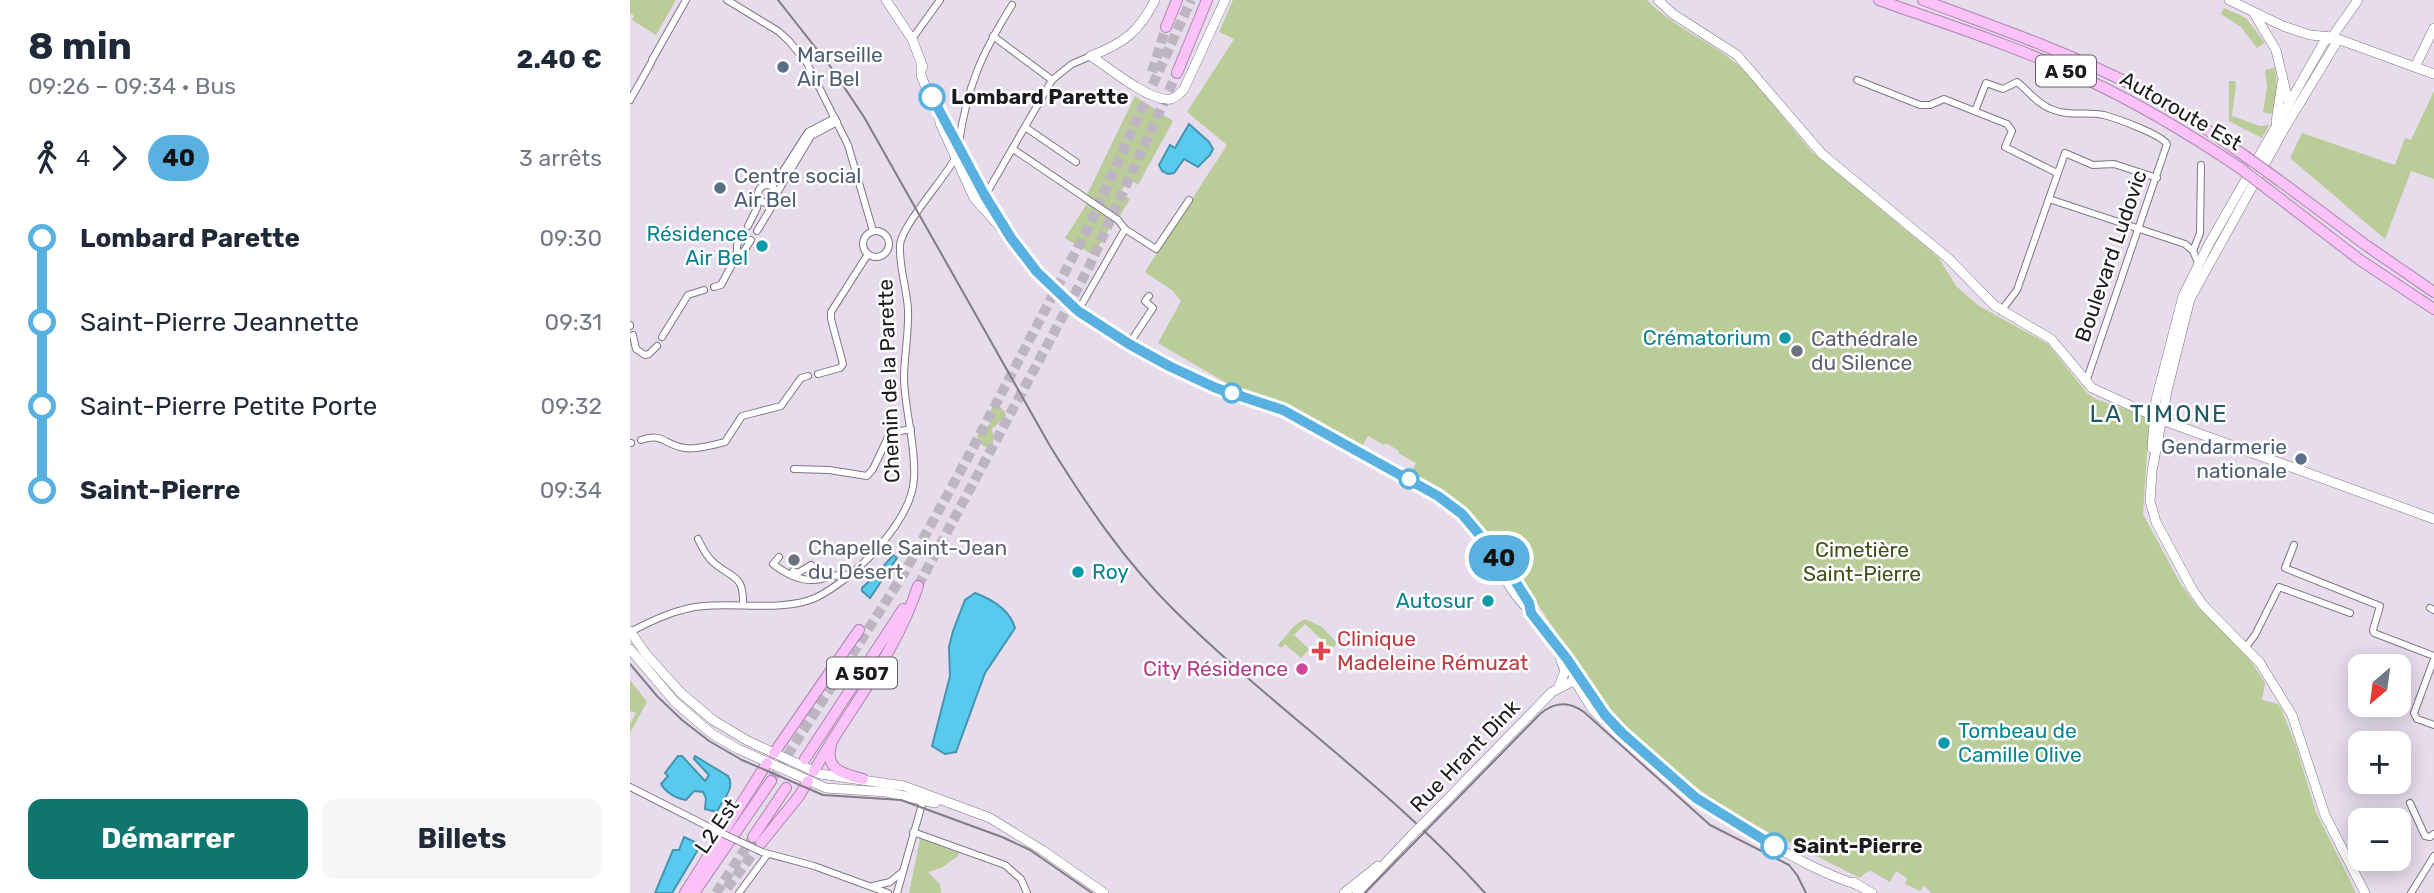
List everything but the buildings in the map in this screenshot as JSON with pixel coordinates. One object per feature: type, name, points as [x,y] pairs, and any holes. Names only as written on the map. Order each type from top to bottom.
[{"type":"highway","points":[[1166,27],[1177,0]]},
{"type":"highway","points":[[1177,73],[1206,0]]},
{"type":"highway","points":[[1190,41],[1213,0]]},
{"type":"highway","name":"Autoroute Est","points":[[1879,0],[2033,56],[2086,79],[2162,119],[2240,168],[2360,260],[2434,309]]},
{"type":"highway","name":"Autoroute Est","points":[[1923,0],[2040,44],[2093,67],[2171,107],[2245,156],[2434,292]]},
{"type":"highway","name":"A 507","points":[[805,759],[918,586],[911,607],[877,671],[833,739]]},
{"type":"highway","points":[[685,893],[771,758],[859,630]]},
{"type":"highway","points":[[761,847],[799,796],[833,739]]},
{"type":"highway","points":[[833,739],[829,755],[834,766],[846,774],[863,779]]},
{"type":"highway","name":"L2 Est","points":[[694,893],[771,781]]},
{"type":"highway","name":"L2 Est","points":[[761,847],[786,788]]},
{"type":"street","points":[[630,100],[686,0]]},
{"type":"street","points":[[912,39],[940,0]]},
{"type":"street","points":[[971,193],[978,198],[985,196],[1052,80],[1072,64],[1115,46],[1136,30],[1155,0]]},
{"type":"street","points":[[1091,56],[1153,97],[1171,99],[1184,89],[1226,0]]},
{"type":"street","points":[[1658,0],[1673,15],[1737,55],[1822,153],[1948,258],[1986,299],[2001,311],[2051,339],[2086,382],[2099,393],[2158,418],[2434,519]]},
{"type":"street","points":[[2229,0],[2298,31],[2335,38],[2434,74]]},
{"type":"street","points":[[2358,0],[2209,244],[2178,327],[2158,418],[2150,501],[2152,511],[2184,575],[2203,605],[2260,663],[2292,715],[2325,815],[2365,893]]},
{"type":"street","points":[[729,1],[767,23],[789,41],[807,63],[854,162],[873,232]]},
{"type":"street","points":[[892,3],[912,39],[922,64],[921,75],[926,88],[985,196],[1011,238],[1037,272],[1078,311],[1129,344],[1203,383],[1283,410],[1438,496],[1462,514],[1505,565],[1529,603],[1531,613],[1567,659],[1576,679],[1622,733],[1696,798],[1785,852],[1872,893]]},
{"type":"street","points":[[889,246],[899,245],[906,230],[955,159],[972,81],[993,36],[1012,5]]},
{"type":"street","points":[[2252,11],[2272,40],[2290,104]]},
{"type":"street","points":[[2415,67],[2434,28]]},
{"type":"street","points":[[993,36],[1052,80]]},
{"type":"street","points":[[2202,267],[2279,130],[2324,42],[2335,38]]},
{"type":"street","points":[[2279,130],[2283,78]]},
{"type":"street","points":[[1857,80],[1916,104],[1930,105],[1944,99],[2010,126],[2012,131],[2004,145],[2006,148],[2057,173]]},
{"type":"street","name":"Boulevard Ludovic","points":[[1975,111],[1986,83],[2003,89],[2017,82],[2040,104],[2053,110],[2069,114],[2103,115],[2166,141],[2157,178],[2086,382]]},
{"type":"street","points":[[938,109],[940,123],[971,193],[983,210],[1011,238]]},
{"type":"street","points":[[748,226],[757,208],[758,192],[762,187],[771,186],[778,179],[808,132],[836,120]]},
{"type":"street","points":[[757,232],[811,136],[836,120]]},
{"type":"street","points":[[1026,127],[1076,162]]},
{"type":"street","points":[[1013,149],[1156,249],[1189,200]]},
{"type":"street","points":[[2001,311],[2017,290],[2065,153],[2094,165],[2114,164],[2157,178]]},
{"type":"street","points":[[2193,251],[2200,233],[2201,165]]},
{"type":"street","points":[[771,186],[777,193]]},
{"type":"street","points":[[759,197],[765,203],[772,202]]},
{"type":"street","points":[[2049,199],[2185,244],[2193,251],[2202,267]]},
{"type":"street","points":[[1078,311],[1125,229]]},
{"type":"street","points":[[873,232],[883,233],[889,246],[881,256],[868,254],[863,241],[873,232]]},
{"type":"street","points":[[714,287],[721,285],[737,255],[737,245],[743,235]]},
{"type":"street","points":[[737,255],[744,251],[751,240]]},
{"type":"street","points":[[2185,244],[2209,244]]},
{"type":"street","name":"Chemin de la Parette","points":[[771,758],[701,711],[672,684],[630,632],[671,612],[703,606],[803,602],[819,596],[866,561],[891,532],[908,501],[914,479],[904,379],[908,309],[899,245]]},
{"type":"street","points":[[818,373],[843,365],[831,312],[868,254]]},
{"type":"street","points":[[662,337],[688,295],[704,290]]},
{"type":"street","points":[[1129,344],[1155,309],[1145,301],[1149,296]]},
{"type":"street","points":[[633,335],[636,349],[645,355],[657,346]]},
{"type":"street","points":[[640,440],[652,436],[661,437],[687,449],[725,442],[742,416],[781,406],[801,378],[808,376]]},
{"type":"street","points":[[794,469],[867,475],[873,469],[890,433],[911,429]]},
{"type":"street","points":[[698,539],[714,564],[740,581],[743,604]]},
{"type":"street","points":[[2294,545],[2285,568],[2380,606],[2374,633],[2434,657],[2414,713],[2417,719],[2434,725]]},
{"type":"street","points":[[779,557],[774,564],[781,570],[805,579],[819,580],[833,574],[848,575]]},
{"type":"street","points":[[781,570],[798,573],[811,565]]},
{"type":"street","points":[[2246,647],[2255,635],[2279,587],[2350,613]]},
{"type":"street","points":[[1555,646],[1565,671],[1557,688]]},
{"type":"street","name":"Chemin de la Parette","points":[[630,649],[662,688],[698,723],[738,749],[771,758],[811,776],[826,788],[924,796]]},
{"type":"street","name":"Rue Hrant Dink","points":[[1357,893],[1557,688],[1576,679]]},
{"type":"street","name":"Chemin de la Parette","points":[[811,776],[885,782],[924,796]]},
{"type":"street","points":[[630,787],[715,830],[888,893]]},
{"type":"street","points":[[897,893],[924,796],[990,818],[1104,893]]},
{"type":"street","points":[[2410,803],[2425,836],[2434,834]]},
{"type":"street","points":[[913,832],[1005,865],[1021,878],[1027,893]]},
{"type":"street","points":[[739,893],[761,847]]},
{"type":"street","name":"Rue Hrant Dink","points":[[1344,893],[1399,850]]},
{"type":"street","points":[[2411,893],[2434,856]]},
{"type":"street","points":[[873,886],[890,881],[902,872]]},
{"type":"green space","points":[[630,0],[676,0],[656,35],[632,20],[634,16],[630,13]]},
{"type":"green space","name":"Cimetière Saint-Pierre","points":[[1233,0],[1647,0],[1670,20],[1734,62],[1746,72],[1811,151],[1939,258],[1956,286],[1979,306],[2048,344],[2087,393],[2149,420],[2143,514],[2180,583],[2196,605],[2248,657],[2265,683],[2262,700],[2278,704],[2281,708],[2316,812],[2356,893],[1931,893],[1924,885],[1920,891],[1905,884],[1907,878],[1896,871],[1890,882],[1871,871],[1860,878],[1735,815],[1686,780],[1609,713],[1516,571],[1484,530],[1458,504],[1411,474],[1416,463],[1386,443],[1384,445],[1368,436],[1362,447],[1289,405],[1228,384],[1158,343],[1181,301],[1172,290],[1146,273],[1146,270],[1227,145],[1187,112],[1234,39],[1219,32]]},
{"type":"green space","points":[[2224,8],[2246,18],[2265,43],[2257,48],[2241,27],[2221,14]]},
{"type":"green space","points":[[2275,68],[2277,87],[2274,112],[2271,114],[2263,112],[2267,87],[2265,70]]},
{"type":"green space","points":[[2229,81],[2235,81],[2236,84],[2232,116],[2260,126],[2269,125],[2262,138],[2229,121]]},
{"type":"green space","points":[[2434,91],[2434,179],[2411,171],[2385,239],[2290,158],[2302,133],[2395,165],[2405,138],[2411,140]]},
{"type":"green space","points":[[1135,96],[1173,121],[1138,185],[1127,179],[1121,193],[1130,199],[1119,217],[1086,197]]},
{"type":"green space","points":[[1088,202],[1115,220],[1093,255],[1065,238]]},
{"type":"green space","points":[[993,406],[1002,408],[1006,416],[991,430],[993,447],[987,448],[979,443],[977,435],[980,429],[986,428],[992,421],[988,416]]},
{"type":"green space","points":[[1305,619],[1322,627],[1337,643],[1332,649],[1305,624],[1294,635],[1309,649],[1301,658],[1285,644],[1281,648],[1278,645],[1295,625]]},
{"type":"green space","points":[[630,680],[647,702],[630,733],[630,724],[636,713],[630,711]]},
{"type":"green space","points":[[920,839],[959,853],[941,868],[928,872],[940,884],[941,893],[909,893]]},
{"type":"water","points":[[1189,124],[1213,149],[1198,167],[1184,159],[1174,173],[1168,174],[1162,171],[1159,165],[1170,145],[1175,148]]},
{"type":"water","points":[[893,555],[897,558],[870,598],[862,588]]},
{"type":"water","points":[[975,593],[999,606],[1009,616],[1015,628],[985,673],[956,752],[945,754],[932,746],[950,676],[949,647],[965,600]]},
{"type":"water","points":[[678,756],[682,756],[705,781],[709,775],[694,759],[695,756],[728,776],[729,790],[717,812],[705,809],[706,798],[703,792],[694,791],[686,800],[672,795],[663,787],[661,784],[668,776],[665,773]]},
{"type":"water","points":[[684,837],[697,843],[699,848],[672,893],[655,893],[673,850],[679,850]]},
{"type":"tunnel","points":[[771,781],[906,570],[967,459],[1088,228],[1191,0]]},
{"type":"tunnel","points":[[1152,72],[1166,27]]},
{"type":"tunnel","points":[[918,586],[1088,269],[1177,73]]},
{"type":"tunnel","points":[[716,893],[753,837]]},
{"type":"tunnel","points":[[727,888],[761,843]]},
{"type":"tram line","points":[[630,664],[682,720],[709,741],[742,760],[823,795],[901,800],[1002,837],[1030,850],[1092,893]]},
{"type":"tram line","points":[[1365,893],[1540,714],[1562,704],[1584,712],[1710,825],[1789,865],[1806,893]]},
{"type":"railway","points":[[778,0],[830,66],[864,117],[1050,446],[1123,553],[1175,611],[1213,647],[1411,818],[1485,893]]},
{"type":"bus line","name":"40","points":[[932,97],[985,196],[1011,238],[1037,272],[1078,311],[1129,344],[1203,383],[1283,410],[1447,502],[1462,514],[1505,565],[1529,603],[1531,613],[1615,727],[1696,798],[1774,846]]},
{"type":"place","name":"Marseille Air Bel","points":[[783,67]]},
{"type":"place","name":"Lombard Parette","points":[[932,97]]},
{"type":"place","name":"Centre social Air Bel","points":[[720,188]]},
{"type":"place","name":"Résidence Air Bel","points":[[762,246]]},
{"type":"place","name":"Crématorium","points":[[1785,338]]},
{"type":"place","name":"Cathédrale du Silence","points":[[1797,351]]},
{"type":"place","name":"Gendarmerie nationale","points":[[2301,459]]},
{"type":"place","name":"Chapelle Saint-Jean du Désert","points":[[794,560]]},
{"type":"place","name":"Roy","points":[[1078,572]]},
{"type":"place","name":"Autosur","points":[[1488,601]]},
{"type":"place","name":"Clinique Madeleine Rémuzat","points":[[1321,651]]},
{"type":"place","name":"City Résidence","points":[[1302,669]]},
{"type":"place","name":"Tombeau de Camille Olive","points":[[1944,743]]},
{"type":"place","name":"Saint-Pierre","points":[[1774,846]]},
{"type":"district","name":"LA TIMONE","points":[[2159,414]]}]
